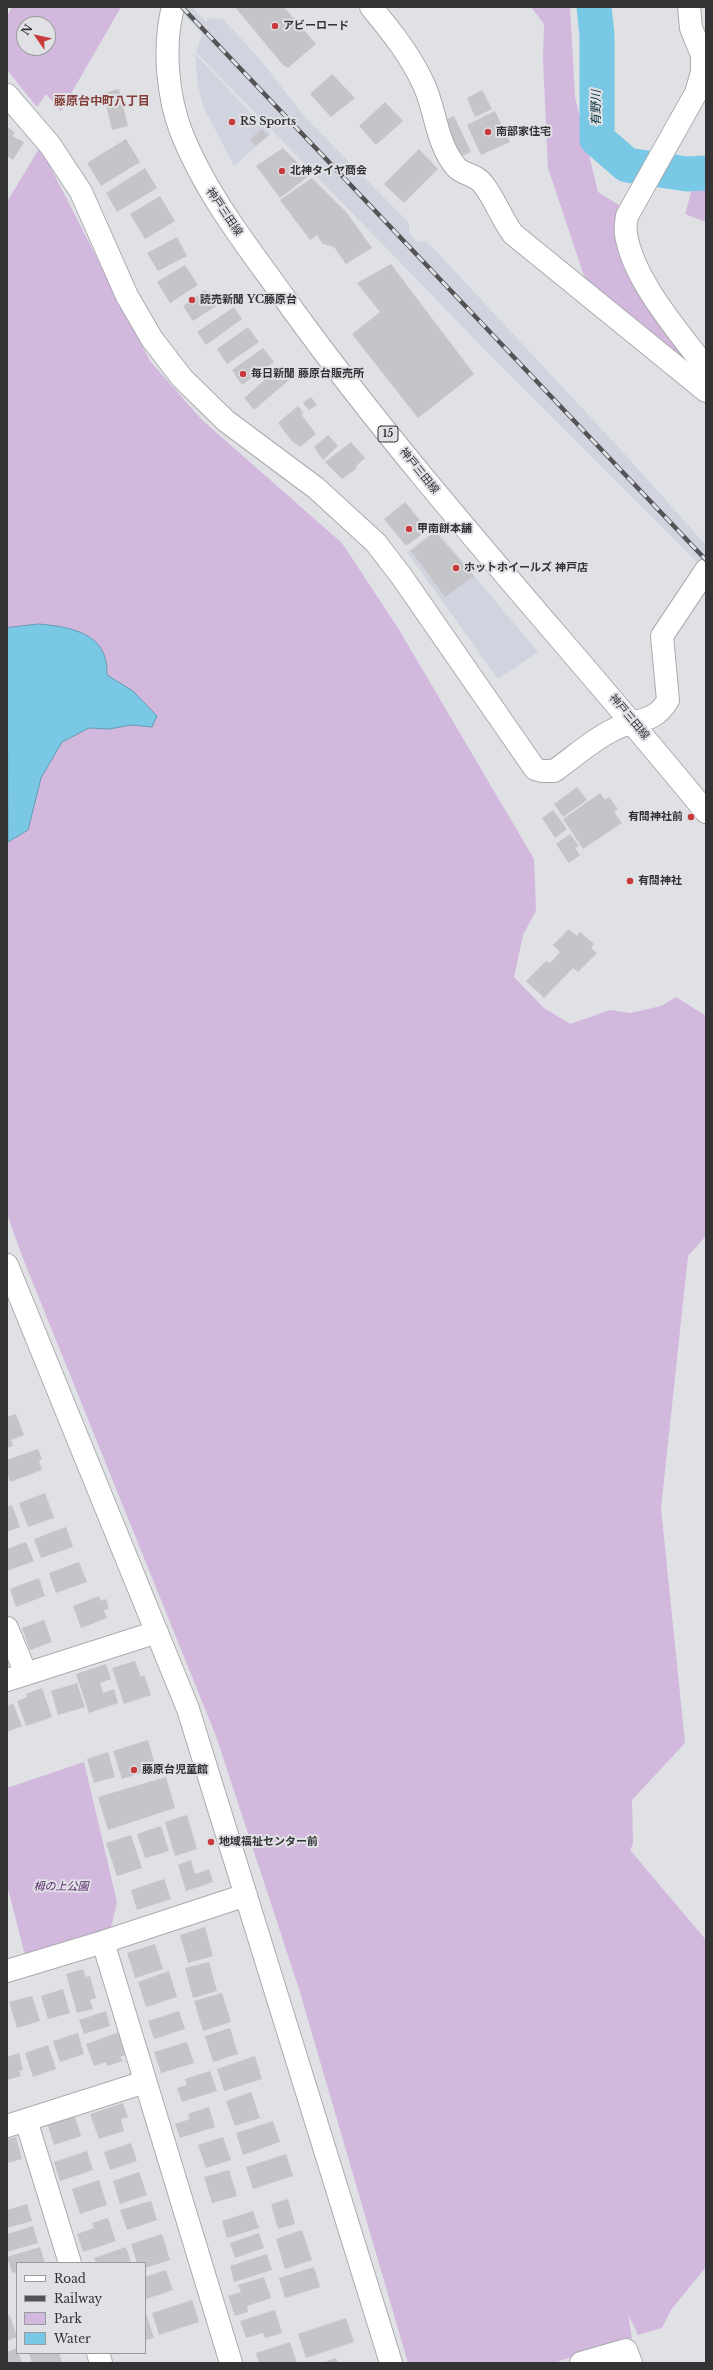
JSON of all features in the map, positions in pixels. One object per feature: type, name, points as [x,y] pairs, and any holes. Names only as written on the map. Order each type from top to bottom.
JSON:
[{"type":"street","name":"神戸三田線","points":[[173,7],[168,44],[172,101],[181,132],[195,165],[215,201],[342,378],[450,509],[635,724],[706,812]]},
{"type":"street","points":[[371,7],[406,52],[424,86],[441,140],[456,168],[471,174],[483,183],[501,218],[513,234],[706,391]]},
{"type":"street","points":[[689,7],[691,28],[702,55],[702,72],[696,93],[627,216],[625,234],[634,259],[656,302],[706,368]]},
{"type":"street","points":[[7,95],[50,145],[80,192],[127,296],[152,338],[182,378],[226,421],[316,488],[344,511],[376,543],[402,577],[535,769],[542,771],[554,771],[613,729],[635,724],[656,716],[668,700],[662,636],[706,570]]},
{"type":"street","points":[[7,1265],[188,1709],[390,2363]]},
{"type":"street","points":[[7,1628],[16,1677],[157,1632]]},
{"type":"street","points":[[7,1971],[103,1942],[246,1895]]},
{"type":"street","points":[[103,1942],[231,2363]]},
{"type":"street","points":[[70,2262],[17,2123],[146,2082]]},
{"type":"street","points":[[580,2363],[626,2350],[631,2363]]},
{"type":"shaded area","points":[[177,7],[192,7],[206,22],[208,18],[223,19],[259,58],[304,116],[409,223],[409,233],[416,242],[426,241],[436,251],[621,450],[706,545],[706,560],[702,567],[487,352],[196,52],[202,34]]},
{"type":"shaded area","points":[[195,54],[271,134],[234,166],[204,108],[198,86]]},
{"type":"shaded area","points":[[436,530],[538,652],[498,679],[407,552]]},
{"type":"green space","points":[[12,7],[121,7],[61,111],[46,94],[37,107],[7,70],[7,16]]},
{"type":"green space","points":[[531,7],[570,7],[575,97],[598,192],[619,205],[619,243],[645,306],[704,381],[585,279],[548,168],[543,61],[544,24]]},
{"type":"green space","points":[[40,147],[150,361],[202,420],[342,543],[398,628],[534,859],[536,911],[523,935],[514,977],[544,1008],[570,1024],[610,1010],[630,1013],[661,1006],[676,997],[706,1016],[706,1236],[688,1256],[661,1508],[685,1743],[632,1800],[633,1844],[630,1850],[706,1940],[706,2267],[671,2310],[662,2328],[638,2335],[628,2314],[632,2338],[553,2363],[408,2363],[299,1989],[216,1736],[22,1256],[7,1214],[7,202]]},
{"type":"green space","points":[[706,184],[706,222],[685,214],[692,189]]},
{"type":"green space","name":"栂の上公園","points":[[84,1762],[117,1902],[111,1928],[26,1959],[7,1885],[7,1788]]},
{"type":"water","points":[[39,624],[75,630],[95,641],[102,650],[106,661],[107,675],[133,691],[157,716],[152,727],[131,725],[109,729],[89,728],[62,742],[41,778],[28,830],[8,842],[7,628]]},
{"type":"building","name":"アビーロード","points":[[235,7],[284,7],[316,44],[288,68],[283,65]]},
{"type":"building","points":[[332,74],[355,98],[331,117],[310,94]]},
{"type":"building","points":[[119,89],[128,126],[112,130],[103,93]]},
{"type":"building","points":[[482,90],[492,109],[475,117],[467,98]]},
{"type":"building","points":[[385,102],[403,121],[376,145],[359,126]]},
{"type":"building","points":[[495,111],[510,142],[481,155],[467,125]]},
{"type":"building","points":[[454,116],[471,152],[457,158],[441,122]]},
{"type":"building","points":[[7,127],[15,132],[12,136],[24,142],[13,160],[7,156]]},
{"type":"building","points":[[262,129],[268,136],[255,146],[250,139]]},
{"type":"building","points":[[126,139],[140,162],[101,186],[87,163]]},
{"type":"building","name":"北神タイヤ商会","points":[[283,148],[310,175],[280,198],[256,166]]},
{"type":"building","points":[[419,149],[438,169],[404,203],[384,184]]},
{"type":"building","points":[[145,168],[157,188],[117,212],[106,193]]},
{"type":"building","points":[[312,178],[347,213],[372,248],[346,264],[334,247],[323,244],[317,235],[310,240],[280,200]]},
{"type":"building","points":[[160,196],[175,221],[145,239],[130,214]]},
{"type":"building","points":[[177,237],[187,256],[158,271],[147,253]]},
{"type":"building","points":[[391,264],[474,374],[418,418],[352,334],[380,312],[357,283]]},
{"type":"building","points":[[185,265],[198,285],[170,303],[157,282]]},
{"type":"building","points":[[205,290],[216,306],[193,321],[183,306]]},
{"type":"building","points":[[234,307],[242,319],[206,345],[197,332]]},
{"type":"building","points":[[248,327],[259,342],[227,364],[217,349]]},
{"type":"building","points":[[263,348],[274,362],[242,385],[232,370]]},
{"type":"building","points":[[278,368],[289,380],[254,410],[244,398]]},
{"type":"building","points":[[311,397],[317,405],[309,410],[303,403]]},
{"type":"building","points":[[298,406],[304,413],[301,414],[316,434],[300,447],[292,441],[278,423]]},
{"type":"building","points":[[328,435],[338,446],[323,460],[314,447]]},
{"type":"building","points":[[351,442],[365,458],[356,466],[357,468],[342,479],[325,462]]},
{"type":"building","points":[[405,502],[428,530],[406,546],[384,519]]},
{"type":"building","points":[[435,532],[474,576],[445,597],[411,551]]},
{"type":"building","points":[[577,787],[587,800],[563,817],[554,804]]},
{"type":"building","points":[[600,793],[605,800],[609,797],[618,809],[614,812],[622,823],[583,849],[563,819]]},
{"type":"building","points":[[553,810],[567,829],[555,838],[542,818]]},
{"type":"building","points":[[570,834],[579,846],[575,848],[580,855],[569,863],[556,844]]},
{"type":"building","points":[[569,929],[577,936],[580,932],[594,944],[591,948],[597,953],[578,972],[573,968],[544,998],[526,981],[546,961],[550,963],[560,952],[553,945]]},
{"type":"building","points":[[16,1414],[24,1435],[11,1440],[13,1446],[7,1448],[7,1417]]},
{"type":"building","points":[[38,1449],[42,1459],[39,1461],[42,1470],[10,1482],[7,1473],[7,1460]]},
{"type":"building","points":[[45,1493],[54,1518],[28,1527],[19,1503]]},
{"type":"building","points":[[12,1505],[20,1527],[7,1532],[7,1507]]},
{"type":"building","points":[[66,1527],[73,1547],[41,1558],[34,1539]]},
{"type":"building","points":[[26,1542],[34,1561],[7,1571],[7,1549]]},
{"type":"building","points":[[79,1562],[87,1582],[56,1593],[49,1573]]},
{"type":"building","points":[[39,1578],[45,1596],[16,1607],[10,1589]]},
{"type":"building","points":[[99,1596],[101,1601],[106,1599],[109,1609],[104,1610],[107,1618],[81,1628],[73,1606]]},
{"type":"building","points":[[44,1620],[52,1642],[30,1650],[22,1628]]},
{"type":"building","points":[[135,1661],[141,1677],[144,1675],[151,1695],[124,1704],[112,1668]]},
{"type":"building","points":[[106,1664],[111,1679],[100,1683],[103,1693],[114,1689],[118,1703],[89,1713],[76,1674]]},
{"type":"building","points":[[77,1683],[85,1707],[58,1715],[51,1691]]},
{"type":"building","points":[[42,1688],[52,1717],[26,1726],[17,1701],[27,1697],[26,1694]]},
{"type":"building","points":[[13,1703],[22,1726],[7,1732],[7,1706]]},
{"type":"building","points":[[148,1740],[156,1768],[122,1779],[113,1751]]},
{"type":"building","points":[[108,1752],[115,1777],[94,1783],[87,1759]]},
{"type":"building","points":[[166,1777],[175,1808],[108,1830],[98,1797]]},
{"type":"building","points":[[187,1815],[197,1849],[175,1856],[165,1822]]},
{"type":"building","points":[[161,1826],[169,1851],[145,1858],[137,1834]]},
{"type":"building","points":[[131,1835],[142,1868],[117,1876],[106,1843]]},
{"type":"building","points":[[191,1860],[195,1874],[209,1869],[213,1882],[186,1891],[178,1865]]},
{"type":"building","points":[[164,1879],[171,1899],[137,1910],[131,1890]]},
{"type":"building","points":[[205,1927],[213,1956],[188,1963],[180,1935]]},
{"type":"building","points":[[155,1944],[163,1969],[135,1978],[127,1953]]},
{"type":"building","points":[[209,1962],[217,1991],[193,1998],[185,1968]]},
{"type":"building","points":[[83,1969],[86,1977],[90,1976],[96,1998],[90,2000],[93,2009],[77,2013],[66,1974]]},
{"type":"building","points":[[169,1971],[177,1997],[146,2007],[138,1982]]},
{"type":"building","points":[[63,1989],[70,2013],[48,2019],[41,1996]]},
{"type":"building","points":[[222,1993],[231,2022],[203,2031],[194,2001]]},
{"type":"building","points":[[32,1996],[40,2021],[17,2028],[9,2002]]},
{"type":"building","points":[[106,2011],[110,2026],[84,2034],[79,2020]]},
{"type":"building","points":[[179,2011],[185,2029],[154,2039],[148,2021]]},
{"type":"building","points":[[230,2028],[238,2054],[213,2062],[205,2036]]},
{"type":"building","points":[[120,2032],[127,2054],[120,2057],[123,2061],[107,2066],[106,2062],[94,2066],[86,2044]]},
{"type":"building","points":[[78,2033],[84,2054],[60,2062],[53,2041]]},
{"type":"building","points":[[187,2042],[194,2063],[161,2073],[154,2052]]},
{"type":"building","points":[[48,2045],[56,2069],[33,2077],[25,2053]]},
{"type":"building","points":[[19,2053],[23,2070],[19,2071],[21,2076],[7,2080],[7,2057]]},
{"type":"building","points":[[255,2056],[262,2079],[224,2091],[217,2069]]},
{"type":"building","points":[[210,2071],[217,2091],[182,2102],[177,2088],[187,2085],[185,2079]]},
{"type":"building","points":[[251,2092],[260,2118],[235,2126],[226,2101]]},
{"type":"building","points":[[123,2103],[128,2117],[121,2119],[124,2131],[99,2139],[90,2114]]},
{"type":"building","points":[[209,2107],[215,2127],[180,2138],[175,2124],[190,2119],[188,2114]]},
{"type":"building","points":[[74,2114],[81,2136],[54,2145],[47,2123]]},
{"type":"building","points":[[273,2121],[280,2142],[243,2155],[236,2133]]},
{"type":"building","points":[[16,2137],[22,2159],[7,2163],[7,2139]]},
{"type":"building","points":[[223,2137],[231,2160],[206,2168],[198,2145]]},
{"type":"building","points":[[131,2143],[137,2161],[110,2170],[104,2152]]},
{"type":"building","points":[[87,2151],[93,2170],[60,2181],[54,2162]]},
{"type":"building","points":[[286,2154],[293,2176],[253,2189],[246,2167]]},
{"type":"building","points":[[229,2170],[237,2196],[212,2203],[204,2177]]},
{"type":"building","points":[[139,2172],[147,2195],[120,2204],[113,2181]]},
{"type":"building","points":[[99,2180],[107,2205],[80,2214],[72,2189]]},
{"type":"building","points":[[288,2199],[295,2224],[278,2229],[271,2204]]},
{"type":"building","points":[[151,2201],[157,2220],[127,2230],[120,2210]]},
{"type":"building","points":[[27,2204],[32,2221],[7,2228],[7,2210]]},
{"type":"building","points":[[253,2211],[259,2228],[227,2238],[222,2221]]},
{"type":"building","points":[[108,2218],[116,2241],[83,2252],[77,2234],[94,2228],[92,2223]]},
{"type":"building","points":[[33,2226],[38,2243],[7,2252],[7,2234]]},
{"type":"building","points":[[302,2230],[312,2260],[285,2269],[276,2239]]},
{"type":"building","points":[[259,2233],[264,2248],[235,2258],[230,2243]]},
{"type":"building","points":[[162,2234],[170,2260],[146,2268],[146,2262],[137,2262],[131,2244]]},
{"type":"building","points":[[40,2247],[45,2262],[16,2262],[16,2272],[12,2273],[7,2257]]},
{"type":"building","points":[[126,2247],[131,2262],[96,2262],[94,2258]]},
{"type":"building","points":[[267,2254],[272,2270],[234,2282],[230,2266]]},
{"type":"building","points":[[314,2267],[320,2287],[285,2298],[279,2278]]},
{"type":"building","points":[[166,2270],[173,2290],[146,2299],[146,2277]]},
{"type":"building","points":[[264,2277],[271,2298],[247,2306],[248,2312],[235,2316],[228,2296],[241,2292],[238,2285]]},
{"type":"building","points":[[192,2300],[199,2322],[159,2335],[152,2313]]},
{"type":"building","points":[[275,2310],[282,2333],[265,2338],[263,2333],[246,2338],[240,2321]]},
{"type":"building","points":[[146,2313],[154,2338],[146,2340]]},
{"type":"building","points":[[10,2315],[16,2337],[7,2341],[7,2316]]},
{"type":"building","points":[[346,2318],[354,2342],[306,2358],[298,2334]]},
{"type":"building","points":[[290,2342],[297,2363],[259,2363],[256,2353]]},
{"type":"building","points":[[16,2348],[16,2354],[19,2354],[22,2363],[7,2363],[7,2352]]},
{"type":"building","points":[[29,2354],[59,2354],[62,2363],[32,2363]]},
{"type":"building","points":[[336,2358],[338,2363],[321,2363]]},
{"type":"waterway","name":"有野川","points":[[594,7],[597,35],[597,139],[627,165],[687,174],[706,173]]},
{"type":"railway","points":[[182,7],[706,560]]},
{"type":"place","name":"アビーロード","points":[[275,26]]},
{"type":"place","name":"RS Sports","points":[[232,122]]},
{"type":"place","name":"南部家住宅","points":[[488,132]]},
{"type":"place","name":"北神タイヤ商会","points":[[282,171]]},
{"type":"place","name":"読売新聞 YC藤原台","points":[[192,300]]},
{"type":"place","name":"毎日新聞 藤原台販売所","points":[[243,374]]},
{"type":"place","name":"甲南餅本舗","points":[[409,529]]},
{"type":"place","name":"ホットホイールズ 神戸店","points":[[456,568]]},
{"type":"place","name":"有間神社前","points":[[691,817]]},
{"type":"place","name":"有間神社","points":[[630,881]]},
{"type":"place","name":"藤原台児童館","points":[[134,1770]]},
{"type":"place","name":"地域福祉センター前","points":[[211,1842]]},
{"type":"district","name":"藤原台中町八丁目","points":[[102,102]]}]
